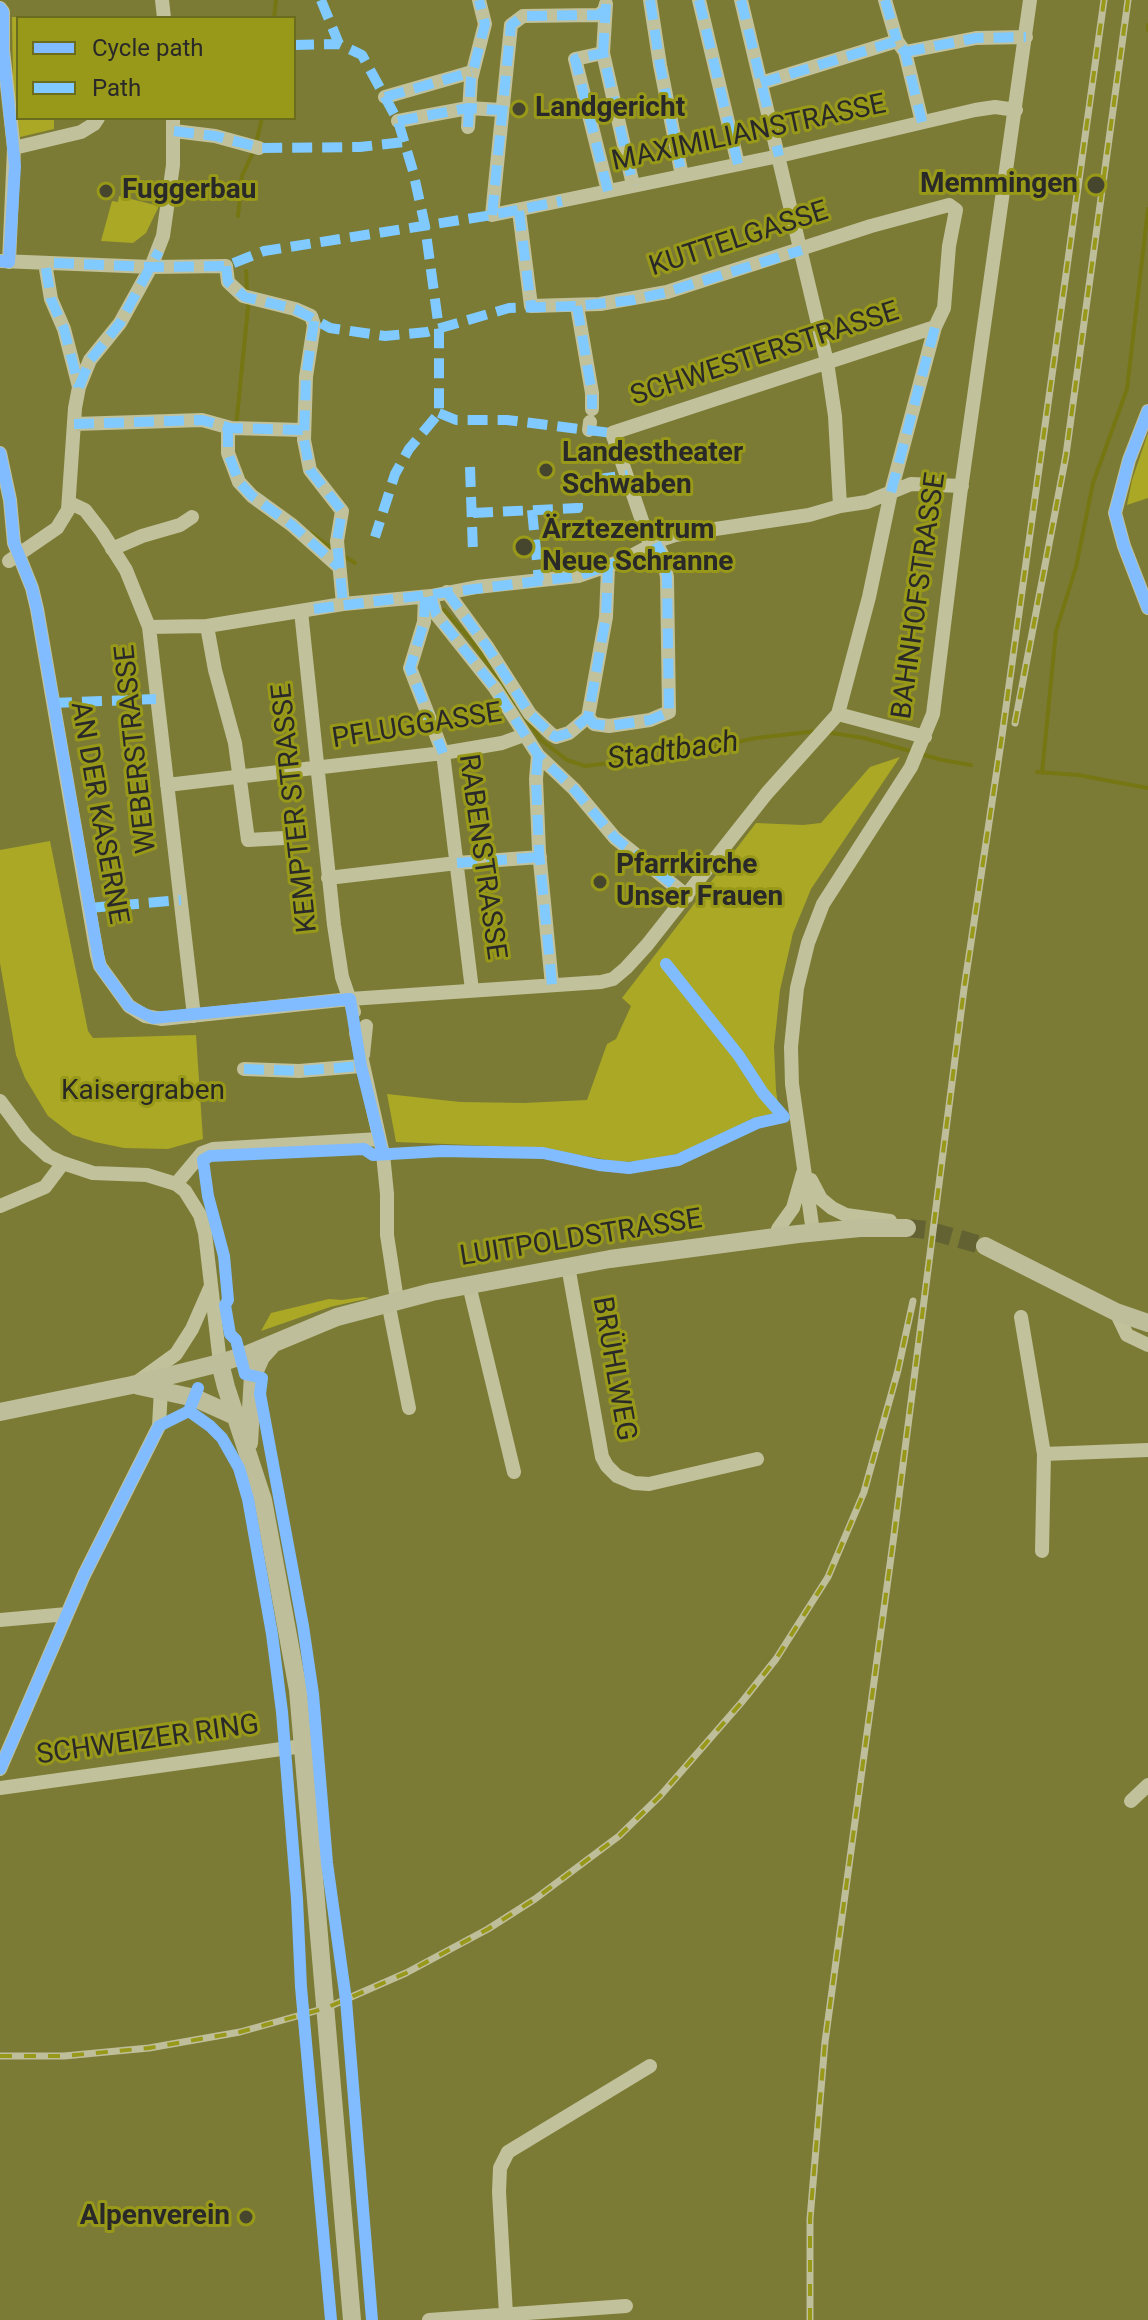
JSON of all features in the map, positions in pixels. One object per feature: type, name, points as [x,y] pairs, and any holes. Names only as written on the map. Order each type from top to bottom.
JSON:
[{"type":"main road","name":"LUITPOLDSTRASSE","points":[[0,1412],[220,1363],[323,1322],[393,1301],[469,1285],[568,1266],[813,1232],[907,1228]]},
{"type":"main road","points":[[758,1240],[778,1229]]},
{"type":"main road","points":[[985,1246],[1116,1312],[1148,1323]]},
{"type":"main road","points":[[248,1450],[253,1375],[261,1357],[273,1344]]},
{"type":"main road","points":[[220,1363],[263,1500],[298,1690],[352,2320]]},
{"type":"main road","points":[[132,1385],[195,1398],[235,1416]]},
{"type":"street","points":[[468,127],[472,72],[485,24],[479,0]]},
{"type":"street","points":[[650,0],[682,176]]},
{"type":"street","points":[[699,0],[738,164]]},
{"type":"street","points":[[741,0],[761,83],[764,117],[779,156],[827,362],[835,416],[840,506]]},
{"type":"street","points":[[885,0],[922,122]]},
{"type":"street","name":"BAHNHOFSTRASSE","points":[[813,1232],[792,1084],[791,1047],[797,988],[815,920],[831,887],[914,761],[937,695],[962,486],[1030,0]]},
{"type":"street","points":[[606,2],[603,53],[633,185]]},
{"type":"street","points":[[398,121],[468,108],[501,110],[514,21],[523,16],[598,15],[604,11],[606,2]]},
{"type":"street","points":[[0,8],[3,12],[3,50],[14,148],[5,261],[151,267],[226,266],[228,282],[248,298],[295,309],[314,321],[303,430],[310,470],[342,511],[339,558],[343,604]]},
{"type":"street","points":[[761,83],[901,46],[976,38],[1026,37]]},
{"type":"street","points":[[603,53],[575,59],[608,191]]},
{"type":"street","points":[[385,97],[472,72]]},
{"type":"street","name":"MAXIMILIANSTRASSE","points":[[501,110],[492,215],[779,156],[975,110],[995,107],[1016,110]]},
{"type":"street","points":[[14,148],[81,132],[96,120]]},
{"type":"street","points":[[14,558],[57,528],[70,503],[79,387],[90,360],[120,323],[159,251],[166,222],[174,124],[255,147]]},
{"type":"street","name":"KUTTELGASSE","points":[[519,211],[531,306],[577,306],[667,292],[840,235],[952,205],[956,210],[949,246],[944,308],[935,327]]},
{"type":"street","points":[[45,263],[51,299],[64,329],[79,387]]},
{"type":"street","points":[[577,306],[592,393],[590,420]]},
{"type":"street","points":[[923,742],[833,719],[869,597],[891,492],[935,327]]},
{"type":"street","name":"SCHWESTERSTRASSE","points":[[653,545],[612,433],[935,327]]},
{"type":"street","points":[[1148,411],[1129,460],[1115,513],[1148,608]]},
{"type":"street","points":[[74,424],[202,420],[233,428],[303,430]]},
{"type":"street","points":[[233,428],[229,458],[239,482],[252,496],[339,558]]},
{"type":"street","name":"AN DER KASERNE","points":[[0,453],[10,500],[14,558],[28,576],[37,609],[100,966],[120,996],[135,1011],[153,1018],[358,1018],[472,990],[613,979],[687,896],[767,793],[833,719]]},
{"type":"street","points":[[149,627],[207,626],[343,604],[578,576],[608,567],[675,535],[781,521],[867,502],[911,484],[924,482],[962,486]]},
{"type":"street","name":"WEBERSTRASSE","points":[[70,503],[85,510],[126,570],[149,627],[194,1016]]},
{"type":"street","points":[[112,549],[180,525],[192,517]]},
{"type":"street","points":[[608,567],[606,617],[588,717],[594,724],[609,726],[650,720],[669,712],[667,577],[663,556],[653,545]]},
{"type":"street","points":[[447,592],[530,714],[538,742],[536,779],[540,857],[552,985]]},
{"type":"street","points":[[428,596],[436,614],[615,838],[687,896]]},
{"type":"street","name":"RABENSTRASSE","points":[[428,596],[424,622],[410,668],[443,753],[472,990]]},
{"type":"street","name":"KEMPTER STRASSE","points":[[308,610],[317,769],[328,878],[342,977],[358,1018],[361,1064],[379,1139],[387,1194],[393,1301],[409,1408]]},
{"type":"street","points":[[207,626],[215,670],[235,743],[248,840],[284,838]]},
{"type":"street","name":"PFLUGGASSE","points":[[167,785],[317,769],[502,743],[538,742],[569,733],[588,717]]},
{"type":"street","points":[[328,878],[540,857]]},
{"type":"street","points":[[244,1069],[299,1071],[361,1064]]},
{"type":"street","points":[[0,1101],[26,1136],[48,1156],[93,1173],[147,1175],[176,1184],[192,1199],[200,1215],[220,1363]]},
{"type":"street","points":[[176,1184],[202,1153],[213,1149],[379,1139]]},
{"type":"street","points":[[0,1206],[45,1187],[63,1163]]},
{"type":"street","points":[[805,1169],[821,1199],[832,1208],[846,1215],[894,1222],[907,1228]]},
{"type":"street","name":"BAHNHOFSTRASSE","points":[[778,1229],[793,1208],[799,1180],[805,1169]]},
{"type":"street","name":"BRÜHLWEG","points":[[568,1266],[602,1457],[607,1466],[617,1476],[634,1483],[649,1484],[757,1459]]},
{"type":"street","points":[[469,1285],[514,1472]]},
{"type":"street","points":[[132,1385],[176,1354],[192,1329],[210,1288]]},
{"type":"street","points":[[1116,1312],[1127,1335],[1148,1345]]},
{"type":"street","points":[[1021,1317],[1044,1454],[1042,1551]]},
{"type":"street","points":[[0,1769],[67,1614],[159,1426],[161,1389]]},
{"type":"street","points":[[1044,1454],[1148,1450]]},
{"type":"street","points":[[0,1620],[67,1614]]},
{"type":"street","name":"SCHWEIZER RING","points":[[0,1788],[303,1746]]},
{"type":"street","points":[[1131,1801],[1148,1785]]},
{"type":"street","points":[[506,2314],[499,2192],[500,2168],[508,2152],[650,2066]]},
{"type":"street","points":[[429,2320],[626,2306]]},
{"type":"green space","points":[[12,17],[16,17],[16,105]]},
{"type":"green space","points":[[18,120],[54,120],[54,129],[20,137]]},
{"type":"green space","points":[[119,196],[159,206],[146,233],[133,243],[101,241],[112,201],[118,202]]},
{"type":"green space","points":[[1148,433],[1148,498],[1127,505],[1132,480]]},
{"type":"green space","points":[[900,757],[811,889],[793,933],[780,990],[774,1047],[779,1112],[751,1119],[702,1145],[644,1161],[619,1162],[541,1148],[396,1142],[387,1094],[460,1102],[587,1100],[607,1044],[616,1039],[631,1006],[622,998],[756,823],[821,823],[870,767]]},
{"type":"green space","name":"Kaisergraben","points":[[50,841],[88,1031],[93,1038],[196,1035],[203,1139],[168,1149],[124,1148],[73,1135],[48,1116],[25,1078],[16,1055],[0,963],[0,850]]},
{"type":"green space","points":[[370,1298],[330,1307],[261,1331],[271,1313],[329,1299]]},
{"type":"waterway","name":"Stadtbach","points":[[274,16],[276,0]]},
{"type":"waterway","points":[[1148,25],[1148,30]]},
{"type":"waterway","name":"Stadtbach","points":[[238,216],[242,176],[255,148],[262,120]]},
{"type":"waterway","points":[[1042,773],[1056,631],[1076,567],[1093,483],[1127,389],[1148,209]]},
{"type":"waterway","name":"Stadtbach","points":[[236,427],[248,307],[246,271]]},
{"type":"waterway","name":"Stadtbach","points":[[311,533],[333,549]]},
{"type":"waterway","name":"Stadtbach","points":[[344,556],[355,563]]},
{"type":"waterway","name":"Stadtbach","points":[[444,610],[471,640],[515,703]]},
{"type":"waterway","name":"Stadtbach","points":[[525,717],[541,740],[567,760],[585,766],[817,731]]},
{"type":"waterway","name":"Stadtbach","points":[[825,732],[864,738],[971,765]]},
{"type":"waterway","name":"Stadtbach","points":[[1037,772],[1078,775],[1148,788]]},
{"type":"tunnel","points":[[907,1228],[927,1230],[985,1246]]},
{"type":"railway","points":[[810,2320],[810,2219],[825,2042],[964,989],[1104,0]]},
{"type":"railway","points":[[1015,723],[1066,455],[1128,0]]},
{"type":"railway","points":[[0,2056],[64,2056],[149,2048],[240,2032],[326,2008],[406,1973],[488,1929],[535,1899],[619,1836],[660,1796],[741,1703],[776,1659],[828,1577],[864,1492],[898,1370],[913,1301]]},
{"type":"marked path","points":[[321,0],[339,44],[362,55],[398,121],[425,226],[439,329],[439,413],[409,449],[395,474],[375,537]]},
{"type":"marked path","points":[[468,127],[471,79],[485,24],[479,0]]},
{"type":"marked path","points":[[650,0],[682,176]]},
{"type":"marked path","points":[[699,0],[738,164]]},
{"type":"marked path","points":[[741,0],[779,156]]},
{"type":"marked path","points":[[885,0],[897,41]]},
{"type":"marked path","points":[[603,53],[606,4]]},
{"type":"marked path","points":[[492,215],[511,25],[523,16],[598,15],[604,11],[606,4]]},
{"type":"marked path","points":[[905,52],[976,38],[1026,37]]},
{"type":"marked path","points":[[761,83],[897,41],[905,52],[922,122]]},
{"type":"marked path","points":[[296,45],[339,44]]},
{"type":"marked path","points":[[608,191],[575,59],[603,53],[633,185]]},
{"type":"marked path","points":[[385,97],[472,72]]},
{"type":"marked path","points":[[398,121],[468,108],[501,110]]},
{"type":"marked path","points":[[174,131],[215,136],[262,148],[360,147],[404,142]]},
{"type":"marked path","points":[[54,263],[226,266],[264,251],[562,201]]},
{"type":"marked path","points":[[519,211],[531,306]]},
{"type":"marked path","points":[[226,266],[228,282],[245,297],[295,309],[330,328],[385,336],[427,332],[509,308],[633,300],[802,250]]},
{"type":"marked path","points":[[79,387],[90,360],[120,323],[159,251]]},
{"type":"marked path","points":[[46,268],[51,299],[64,329],[79,387]]},
{"type":"marked path","points":[[577,306],[592,409]]},
{"type":"marked path","points":[[314,321],[306,377],[304,440],[310,470],[342,511],[337,541],[343,604]]},
{"type":"marked path","points":[[891,492],[935,327]]},
{"type":"marked path","points":[[439,413],[456,420],[507,420],[612,433]]},
{"type":"marked path","points":[[74,424],[202,420],[231,428],[303,430]]},
{"type":"marked path","points":[[228,427],[228,453],[239,482],[339,567]]},
{"type":"marked path","points":[[470,467],[473,552]]},
{"type":"marked path","points":[[473,513],[578,508],[577,482],[628,475]]},
{"type":"marked path","points":[[532,510],[539,581]]},
{"type":"marked path","points":[[588,717],[594,724],[609,726],[650,720],[669,712],[667,577],[663,556],[656,543]]},
{"type":"marked path","points":[[314,609],[578,576],[637,555]]},
{"type":"marked path","points":[[551,734],[556,737],[569,733],[588,717],[606,617],[608,567]]},
{"type":"marked path","points":[[447,592],[530,714],[551,734]]},
{"type":"marked path","points":[[431,596],[436,614],[495,688],[538,755],[574,789],[615,838],[687,896]]},
{"type":"marked path","points":[[425,597],[424,622],[410,668],[443,753]]},
{"type":"marked path","points":[[52,703],[156,699]]},
{"type":"marked path","points":[[538,755],[539,851],[552,985]]},
{"type":"marked path","points":[[457,863],[540,857]]},
{"type":"marked path","points":[[89,908],[181,900]]},
{"type":"marked path","points":[[244,1069],[299,1071],[361,1066]]},
{"type":"cycle path","points":[[0,8],[3,12],[3,50],[15,166],[9,262],[0,261]]},
{"type":"cycle path","points":[[1148,411],[1129,460],[1115,513],[1148,608]]},
{"type":"cycle path","points":[[0,453],[10,500],[14,543],[37,609],[100,966],[129,1006],[153,1018],[350,999],[361,1066],[383,1154]]},
{"type":"cycle path","points":[[666,964],[784,1117]]},
{"type":"cycle path","points":[[372,2320],[346,2000],[327,1863],[313,1694],[260,1394],[262,1378],[245,1374],[236,1340],[230,1334],[225,1305],[228,1300],[224,1256],[208,1196],[203,1160],[210,1156],[364,1149],[373,1155],[442,1151],[543,1153],[629,1168],[678,1160],[757,1123],[784,1117]]},
{"type":"cycle path","points":[[0,1769],[84,1575],[159,1426],[189,1411],[198,1388]]},
{"type":"cycle path","points":[[189,1411],[222,1438],[239,1468],[248,1499],[272,1634],[282,1712],[301,1987],[331,2320]]},
{"type":"place","name":"Landgericht","points":[[519,109]]},
{"type":"place","name":"Memmingen","points":[[1096,185]]},
{"type":"place","name":"Fuggerbau","points":[[106,191]]},
{"type":"place","name":"Landestheater Schwaben","points":[[546,470]]},
{"type":"place","name":"Ärztezentrum Neue Schranne","points":[[524,547]]},
{"type":"place","name":"Pfarrkirche Unser Frauen","points":[[600,882]]},
{"type":"place","name":"Alpenverein","points":[[246,2217]]}]
